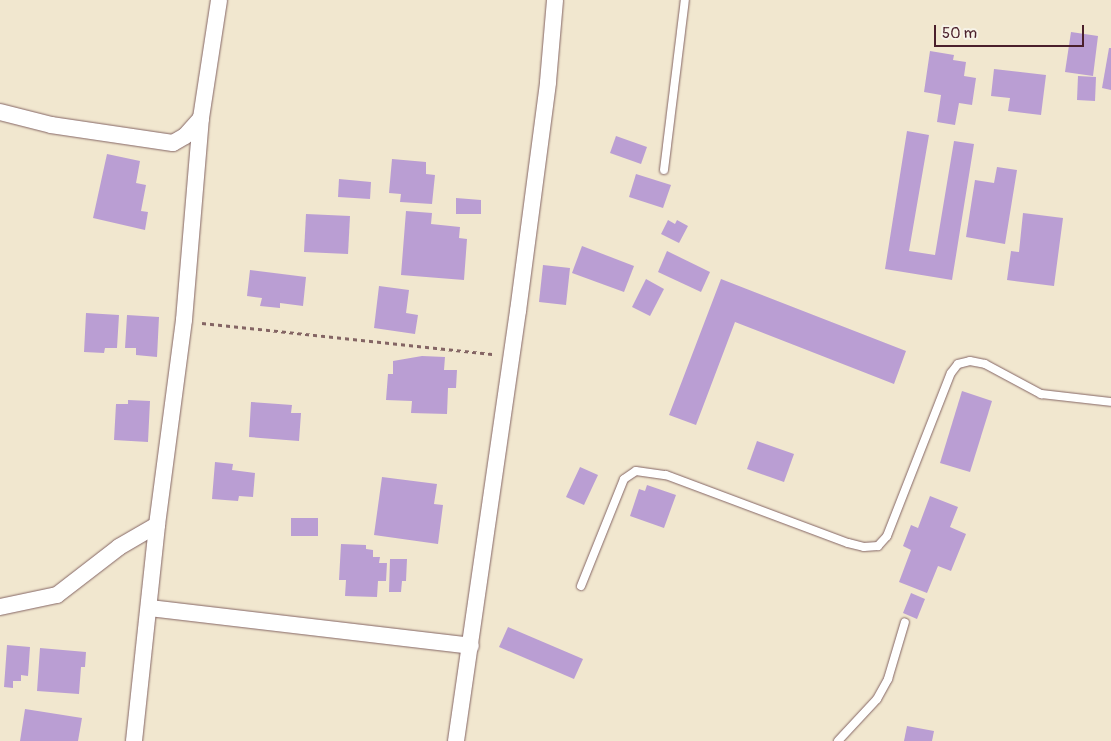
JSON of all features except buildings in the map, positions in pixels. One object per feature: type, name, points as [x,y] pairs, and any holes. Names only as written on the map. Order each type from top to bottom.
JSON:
[{"type":"street","points":[[134,741],[157,525],[184,320],[201,118],[219,0]]},
{"type":"street","points":[[456,741],[512,356],[548,82],[555,0]]},
{"type":"street","points":[[0,112],[51,124],[173,143],[185,136],[201,118]]},
{"type":"street","points":[[0,607],[57,595],[118,547],[157,525]]},
{"type":"street","points":[[149,608],[471,646]]},
{"type":"lane","points":[[664,170],[685,0]]},
{"type":"lane","points":[[581,586],[624,479],[636,471],[666,475],[864,548],[878,546],[887,536],[951,373],[958,364],[970,360],[985,364],[1041,394],[1111,402]]},
{"type":"lane","points":[[838,741],[877,699],[888,679],[905,622]]},
{"type":"path","points":[[184,320],[512,356]]}]
